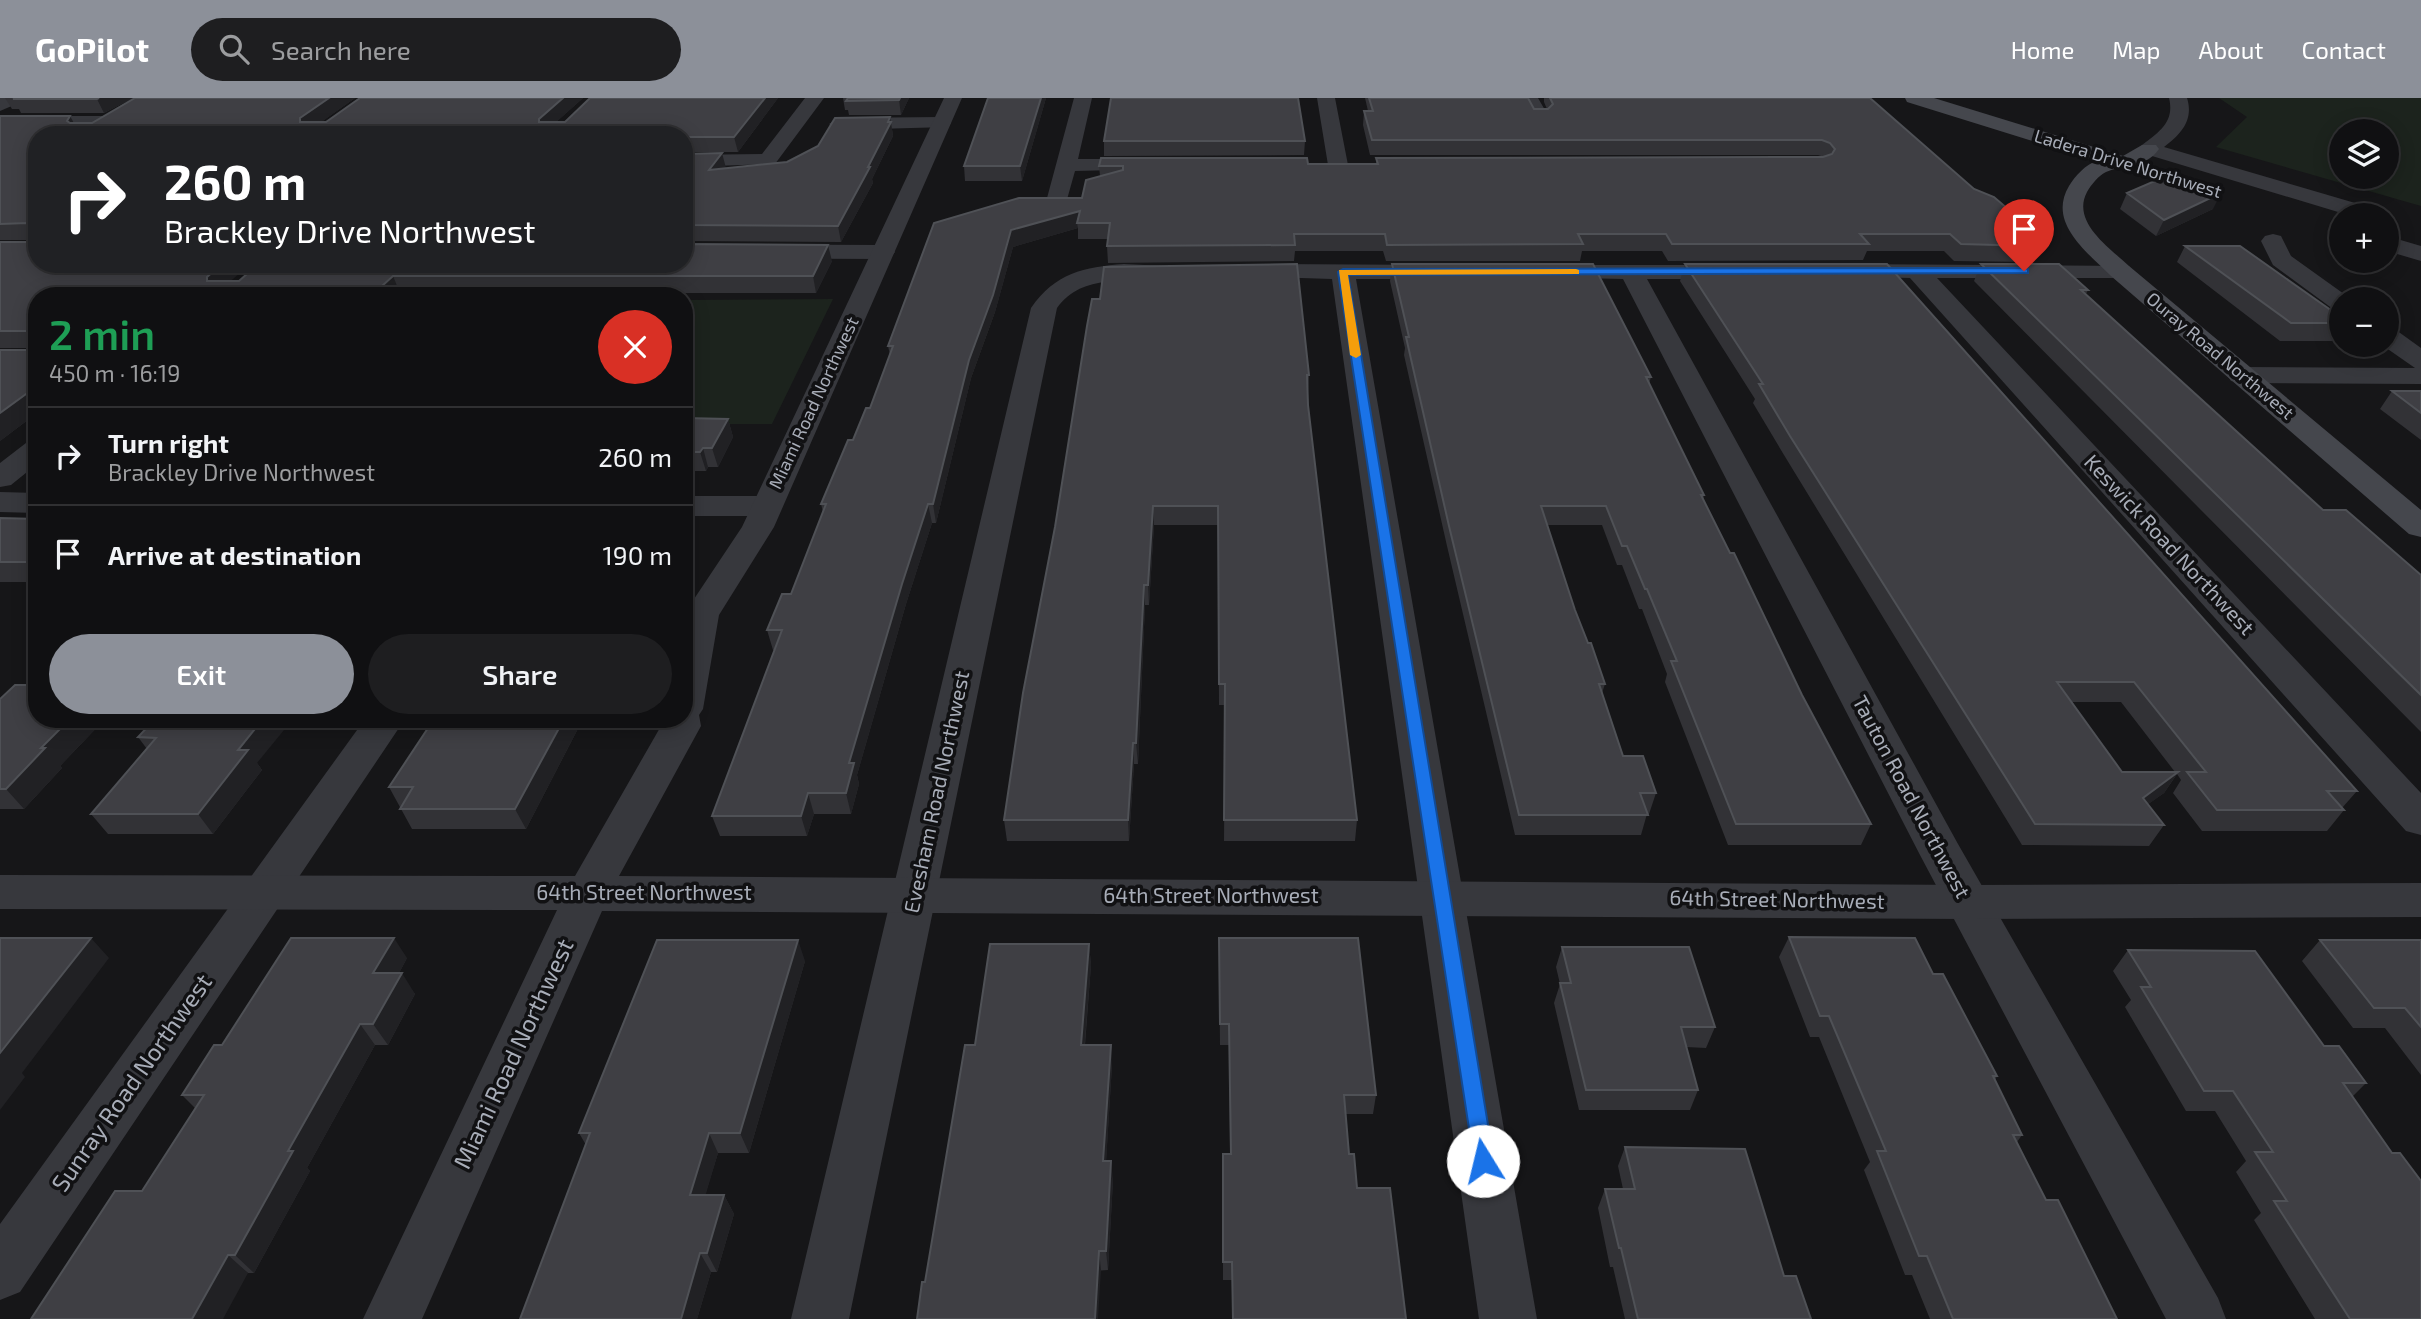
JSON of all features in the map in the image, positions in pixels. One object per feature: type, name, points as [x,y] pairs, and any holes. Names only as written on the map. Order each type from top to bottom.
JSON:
[{"type":"main road","name":"Ladera Drive Northwest","points":[[1914,98],[2113,157]]},
{"type":"main road","name":"Ladera Drive Northwest","points":[[1977,98],[2076,128]]},
{"type":"main road","name":"Ouray Road Northwest","points":[[2149,149],[2113,157],[2082,182],[2074,196],[2073,215],[2082,234],[2120,271],[2421,527]]},
{"type":"street","points":[[0,105],[14,98]]},
{"type":"street","points":[[693,161],[768,160],[816,98]]},
{"type":"street","points":[[1058,198],[1083,98]]},
{"type":"street","points":[[1326,98],[1331,165],[1365,165]]},
{"type":"street","points":[[1529,98],[1539,117]]},
{"type":"street","points":[[2149,149],[2177,126],[2182,108],[2178,98]]},
{"type":"street","points":[[102,126],[131,110]]},
{"type":"street","points":[[797,124],[947,111]]},
{"type":"street","name":"Miami Road Northwest","points":[[693,659],[701,615],[758,527],[947,111]]},
{"type":"street","points":[[2113,157],[2151,127],[2159,116]]},
{"type":"street","points":[[0,122],[109,122]]},
{"type":"street","name":"Ladera Drive Northwest","points":[[2149,149],[2331,203]]},
{"type":"street","name":"Ladera Drive Northwest","points":[[2113,157],[2264,206]]},
{"type":"street","points":[[1067,165],[1174,165]]},
{"type":"street","points":[[2399,236],[2421,254]]},
{"type":"street","points":[[2273,241],[2281,260],[2329,295]]},
{"type":"street","points":[[693,251],[883,252]]},
{"type":"street","name":"Keswick Road Northwest","points":[[1916,270],[2421,820]]},
{"type":"street","name":"Evesham Road Northwest","points":[[820,1319],[1044,308],[1057,289],[1076,279],[1126,272],[1182,271]]},
{"type":"street","points":[[1222,271],[1466,272]]},
{"type":"street","points":[[1521,272],[1753,271]]},
{"type":"street","points":[[1821,271],[2120,271]]},
{"type":"street","points":[[1343,272],[1508,1319]]},
{"type":"street","name":"Tauton Road Northwest","points":[[1631,272],[1968,902],[2197,1319]]},
{"type":"street","points":[[2399,344],[2421,360]]},
{"type":"street","points":[[2241,375],[2421,376]]},
{"type":"street","points":[[0,478],[28,456]]},
{"type":"street","points":[[0,502],[28,503]]},
{"type":"street","points":[[693,506],[766,506]]},
{"type":"street","name":"Sunray Road Northwest","points":[[0,1272],[380,728]]},
{"type":"street","name":"Miami Road Northwest","points":[[392,1319],[588,893],[680,728]]},
{"type":"street","name":"64th Street Northwest","points":[[0,892],[1441,896],[1968,902],[2421,900]]},
{"type":"shaded area","points":[[2219,98],[2421,98],[2421,206],[2362,189],[2399,189],[2399,119],[2329,119],[2329,180],[2216,147],[2247,117]]},
{"type":"shaded area","points":[[833,299],[772,424],[693,424],[693,300]]},
{"type":"building","points":[[16,98],[99,98],[13,99]]},
{"type":"building","points":[[135,98],[329,98],[300,118],[300,122],[326,122],[360,98],[563,98],[539,119],[539,122],[565,122],[590,98],[765,98],[734,137],[693,137],[693,126],[28,126],[28,224],[0,224],[0,116],[70,116],[67,121],[70,123],[92,123]]},
{"type":"building","points":[[848,98],[900,98],[846,101]]},
{"type":"building","points":[[988,98],[1041,98],[1020,166],[964,166]]},
{"type":"building","points":[[1111,98],[1298,98],[1305,141],[1104,141]]},
{"type":"building","points":[[1369,98],[1528,98],[1534,109],[1548,109],[1553,104],[1550,98],[1870,98],[1974,189],[1994,197],[2030,228],[2018,228],[2038,246],[1961,244],[1950,234],[1860,234],[1869,244],[1672,244],[1666,234],[1578,234],[1583,244],[1387,245],[1385,234],[1294,234],[1295,245],[1107,246],[1110,223],[1077,223],[1080,211],[1011,230],[993,295],[969,360],[933,504],[928,504],[902,584],[849,763],[854,763],[846,793],[808,793],[801,816],[712,816],[782,630],[767,630],[782,594],[791,594],[826,504],[821,504],[848,440],[853,440],[866,408],[870,408],[893,346],[888,346],[934,223],[1019,198],[1082,198],[1086,180],[1123,170],[1123,166],[1099,166],[1101,158],[1307,158],[1308,164],[1378,164],[1376,158],[1823,157],[1832,154],[1835,149],[1822,140],[1372,140],[1364,111],[1373,111]]},
{"type":"building","points":[[890,117],[888,122],[891,122],[838,226],[693,225],[693,154],[722,153],[709,170],[787,162],[818,146],[835,118]]},
{"type":"building","points":[[2164,177],[2221,193],[2164,220],[2127,193]]},
{"type":"building","points":[[0,242],[27,242],[28,273],[212,273],[207,281],[239,281],[248,273],[693,273],[693,244],[828,245],[813,276],[393,276],[381,287],[28,287],[28,331],[0,331]]},
{"type":"building","points":[[2185,246],[2240,246],[2329,309],[2329,323],[2291,323]]},
{"type":"building","points":[[1297,264],[1309,375],[1308,405],[1357,820],[1224,820],[1225,684],[1219,684],[1218,506],[1153,506],[1148,585],[1144,585],[1136,743],[1133,743],[1128,820],[1004,820],[1023,693],[1055,527],[1087,326],[1092,299],[1100,299],[1104,267]]},
{"type":"building","points":[[1392,264],[1593,264],[1651,377],[1646,377],[1704,495],[1701,495],[1730,553],[1734,553],[1802,695],[1871,824],[1736,824],[1671,661],[1677,661],[1647,589],[1627,546],[1622,546],[1606,506],[1541,506],[1575,610],[1588,643],[1591,643],[1605,684],[1599,684],[1623,756],[1643,756],[1656,793],[1640,793],[1648,815],[1519,815],[1449,526]]},
{"type":"building","points":[[1685,264],[1887,264],[2357,791],[2327,791],[2344,810],[2217,810],[2187,772],[2206,772],[2134,682],[2057,682],[2122,772],[2178,772],[2143,798],[2164,825],[2035,824],[1790,436],[1759,384],[1763,384]]},
{"type":"building","points":[[1981,264],[2059,264],[2088,290],[2081,290],[2323,510],[2346,510],[2421,575],[2421,695]]},
{"type":"building","points":[[28,331],[28,393],[0,413],[0,350],[27,350]]},
{"type":"building","points":[[2392,391],[2421,391],[2421,413]]},
{"type":"building","points":[[693,418],[728,419],[712,448],[703,448],[700,452],[693,452]]},
{"type":"building","points":[[0,518],[28,519],[28,562],[0,562]]},
{"type":"building","points":[[15,685],[28,685],[28,728],[61,728],[6,789],[0,789],[0,699]]},
{"type":"building","points":[[146,728],[256,728],[238,750],[248,750],[198,814],[91,814],[156,738],[138,737]]},
{"type":"building","points":[[428,728],[559,728],[515,809],[400,809],[413,787],[389,787]]},
{"type":"building","points":[[1789,937],[1915,938],[1933,974],[1943,974],[1997,1076],[1993,1076],[2022,1135],[2013,1135],[2046,1200],[2058,1200],[2117,1319],[1953,1319],[1927,1256],[1919,1256],[1877,1151],[1886,1151],[1829,1016],[1820,1016]]},
{"type":"building","points":[[0,938],[91,938],[0,1053]]},
{"type":"building","points":[[291,938],[394,938],[373,973],[402,973],[373,1024],[360,1024],[288,1151],[293,1151],[235,1255],[228,1255],[192,1319],[31,1319],[115,1191],[142,1191],[204,1095],[182,1095],[214,1045],[222,1045]]},
{"type":"building","points":[[1219,938],[1358,938],[1376,1095],[1344,1095],[1349,1154],[1354,1154],[1357,1188],[1390,1188],[1406,1319],[1233,1319],[1232,1262],[1223,1262],[1223,1154],[1231,1154],[1229,1024],[1220,1024]]},
{"type":"building","points":[[657,940],[798,940],[740,1133],[709,1133],[690,1195],[724,1195],[707,1253],[700,1253],[681,1319],[520,1319],[590,1133],[579,1133]]},
{"type":"building","points":[[2320,940],[2421,940],[2421,1027],[2405,1008],[2374,1008]]},
{"type":"building","points":[[990,944],[1089,944],[1081,1045],[1111,1045],[1103,1161],[1111,1161],[1106,1251],[1099,1251],[1095,1319],[917,1319],[965,1045],[975,1045]]},
{"type":"building","points":[[1562,947],[1689,947],[1715,1027],[1681,1027],[1698,1090],[1586,1090],[1560,983],[1571,983]]},
{"type":"building","points":[[2128,950],[2255,951],[2324,1046],[2339,1046],[2366,1083],[2343,1083],[2392,1153],[2400,1153],[2421,1181],[2421,1319],[2350,1319],[2274,1201],[2287,1201],[2255,1152],[2273,1152],[2233,1091],[2204,1091],[2141,987],[2151,987]]},
{"type":"building","points":[[1625,1147],[1745,1149],[1784,1276],[1796,1276],[1811,1319],[1638,1319],[1605,1189],[1635,1189]]},
{"type":"slow traffic","points":[[1356,355],[1343,272],[1576,272]]},
{"type":"route","points":[[1483,1161],[1343,272],[2024,271]]}]
